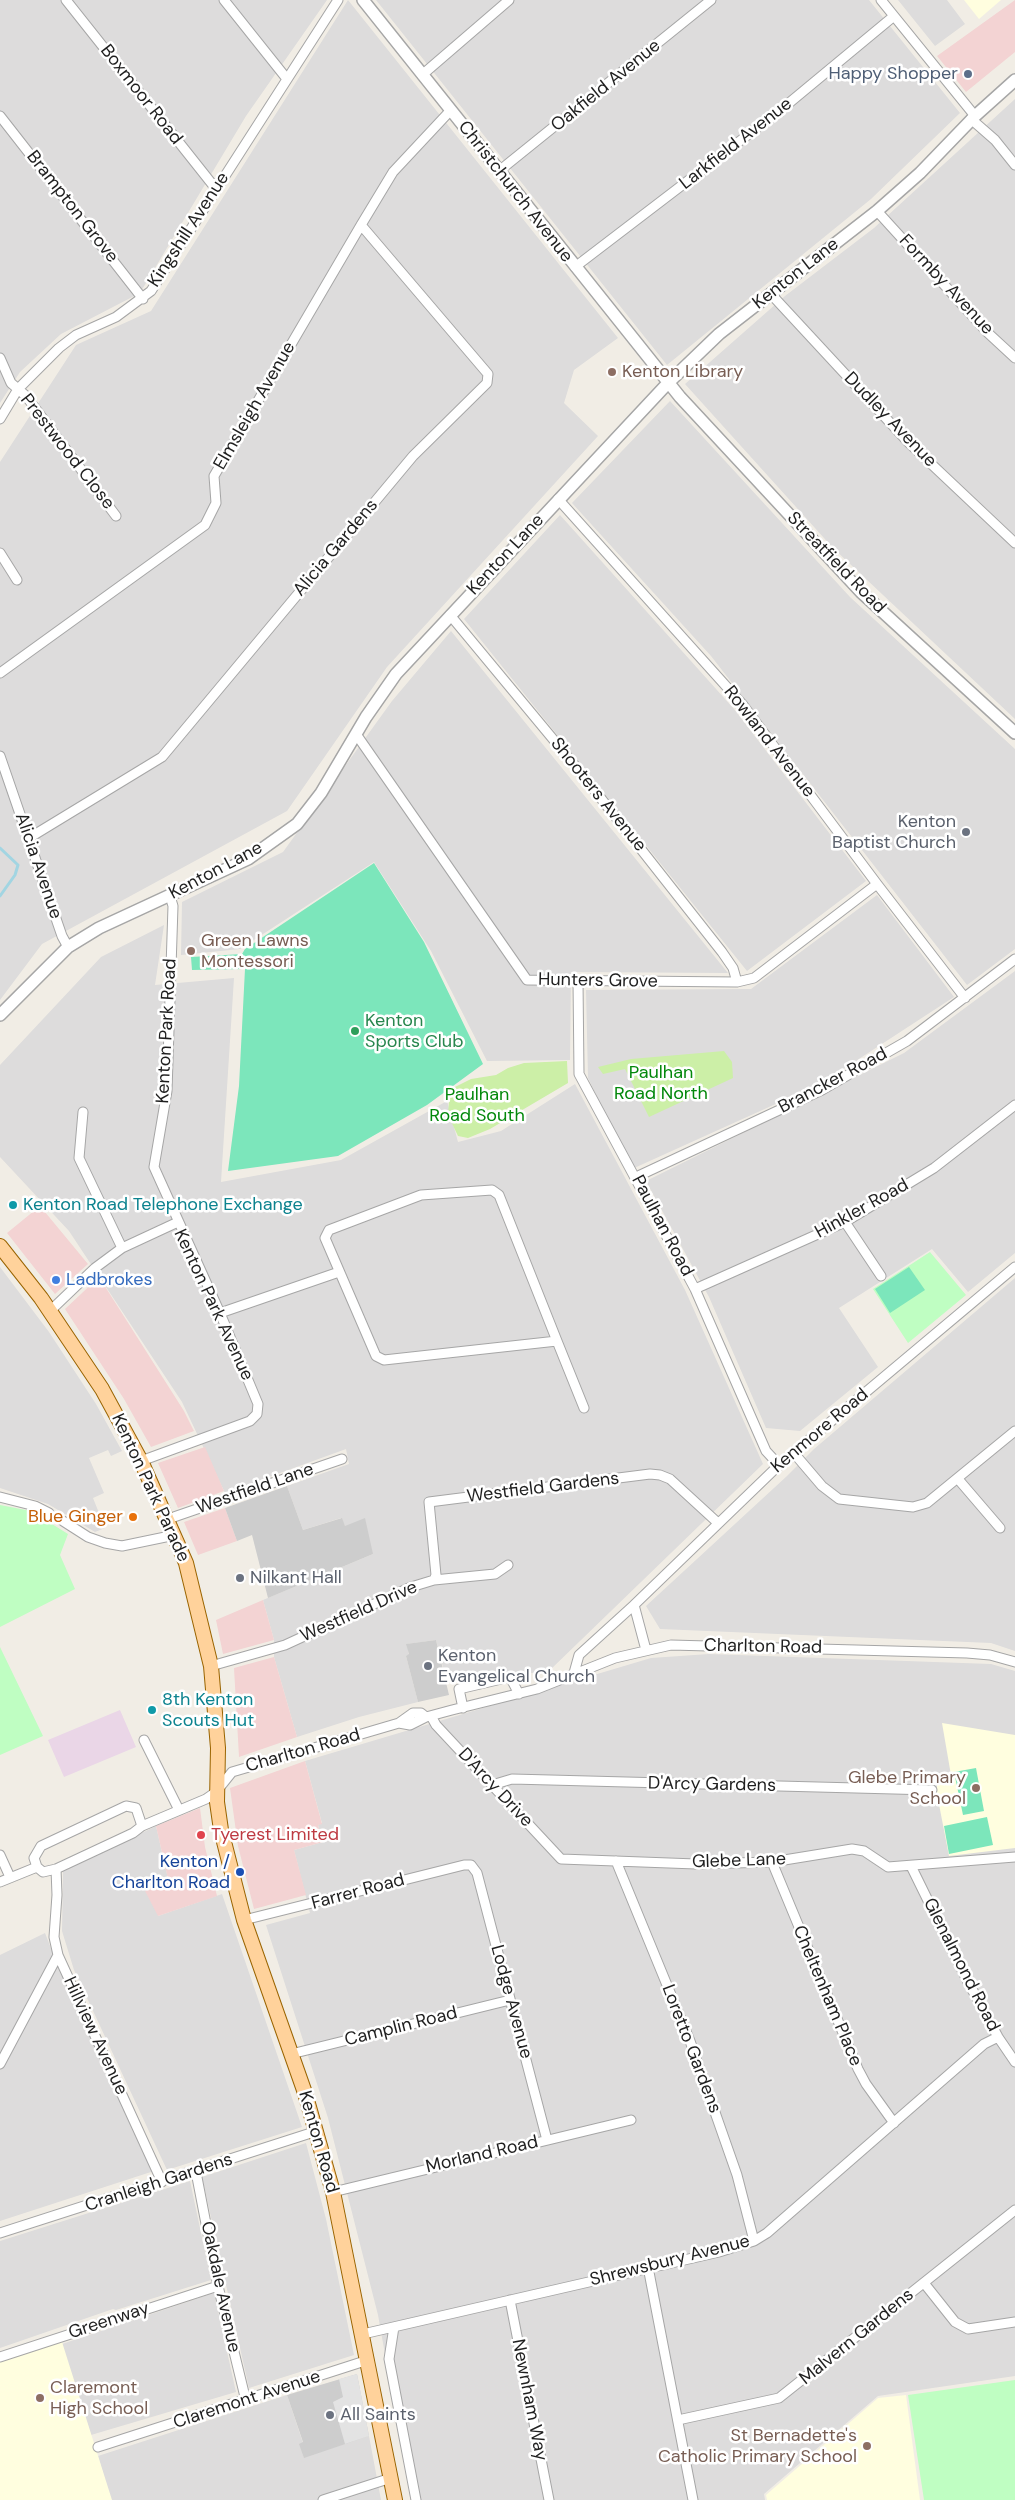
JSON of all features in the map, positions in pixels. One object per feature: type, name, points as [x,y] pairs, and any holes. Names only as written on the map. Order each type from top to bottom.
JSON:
[{"type":"main road","name":"Kenton Park Parade","points":[[0,1246],[50,1311],[102,1389],[141,1461],[186,1562],[211,1666],[217,1740],[216,1792]]},
{"type":"main road","name":"Kenton Road","points":[[216,1792],[221,1830],[244,1920],[317,2131],[333,2192],[395,2500]]},
{"type":"street","name":"Boxmoor Road","points":[[66,0],[216,189]]},
{"type":"street","points":[[224,0],[287,79]]},
{"type":"street","name":"Kingshill Avenue","points":[[0,419],[18,389],[76,335],[116,317],[151,291],[338,0]]},
{"type":"street","name":"Christchurch Avenue","points":[[364,0],[574,268],[668,383]]},
{"type":"street","points":[[422,75],[509,0]]},
{"type":"street","name":"Oakfield Avenue","points":[[499,171],[711,0]]},
{"type":"street","points":[[881,0],[973,118],[995,140],[1015,165]]},
{"type":"street","name":"Larkfield Avenue","points":[[574,268],[776,113],[894,16]]},
{"type":"street","name":"Kenton Lane","points":[[0,1015],[68,948],[99,928],[248,858],[297,824],[321,794],[356,734],[396,674],[668,383],[719,334],[878,211],[920,173],[973,118],[1015,80]]},
{"type":"street","name":"Elmsleigh Avenue","points":[[0,673],[205,525],[216,503],[214,476],[361,225],[394,172],[450,111]]},
{"type":"street","name":"Brampton Grove","points":[[0,116],[144,298]]},
{"type":"street","name":"Formby Avenue","points":[[878,211],[988,333],[1015,358]]},
{"type":"street","name":"Alicia Gardens","points":[[28,838],[162,756],[413,456],[488,383],[488,374],[361,225]]},
{"type":"street","name":"Dudley Avenue","points":[[770,293],[908,442],[1015,543]]},
{"type":"street","name":"Prestwood Close","points":[[0,358],[10,383],[18,389],[116,516]]},
{"type":"street","name":"Streatfield Road","points":[[668,383],[809,538],[861,592],[1015,733]]},
{"type":"street","name":"Rowland Avenue","points":[[558,499],[743,705],[876,884],[965,998]]},
{"type":"street","points":[[0,554],[17,580]]},
{"type":"street","name":"Shooters Avenue","points":[[450,615],[577,768],[722,952],[733,968],[737,982]]},
{"type":"street","name":"Hunters Grove","points":[[356,734],[527,980],[737,982],[754,978],[876,884]]},
{"type":"street","name":"Alicia Avenue","points":[[0,756],[62,936],[68,948]]},
{"type":"street","name":"Kenton Park Road","points":[[170,896],[173,906],[167,1091],[154,1167],[178,1222]]},
{"type":"street","name":"Brancker Road","points":[[636,1177],[822,1090],[907,1041],[1015,959]]},
{"type":"street","name":"Paulhan Road","points":[[578,981],[579,1074],[695,1289],[766,1451],[779,1464]]},
{"type":"street","name":"Hinkler Road","points":[[695,1289],[845,1222],[934,1168],[1015,1105]]},
{"type":"street","points":[[83,1112],[79,1158],[122,1248]]},
{"type":"street","points":[[558,1341],[384,1360],[376,1356],[325,1238],[329,1230],[421,1195],[492,1190],[499,1195],[558,1341],[584,1408]]},
{"type":"street","name":"Kenton Park Avenue","points":[[50,1311],[95,1268],[122,1248],[178,1222],[220,1313],[258,1404],[257,1414],[250,1421],[141,1461]]},
{"type":"street","points":[[845,1222],[881,1276]]},
{"type":"street","name":"Kenmore Road","points":[[574,1673],[579,1655],[634,1605],[779,1464],[1015,1266]]},
{"type":"street","points":[[220,1313],[339,1272]]},
{"type":"street","points":[[793,1452],[822,1486],[839,1499],[912,1507],[927,1503],[1015,1431]]},
{"type":"street","name":"Westfield Lane","points":[[168,1519],[342,1459]]},
{"type":"street","name":"Westfield Gardens","points":[[434,1580],[436,1575],[429,1502],[650,1474],[670,1479],[718,1523]]},
{"type":"street","points":[[958,1479],[1000,1528]]},
{"type":"street","points":[[0,1497],[35,1506],[49,1513]]},
{"type":"street","points":[[63,1520],[88,1537],[122,1546],[174,1535]]},
{"type":"street","name":"Westfield Drive","points":[[211,1666],[285,1645],[411,1587],[434,1580],[494,1574],[508,1565]]},
{"type":"street","points":[[634,1605],[646,1650]]},
{"type":"street","name":"Charlton Road","points":[[216,1792],[232,1772],[399,1723],[410,1725],[429,1717],[519,1694],[614,1658],[671,1645],[958,1652],[990,1655],[1015,1662]]},
{"type":"street","points":[[462,1708],[459,1689],[510,1677],[519,1694]]},
{"type":"street","name":"D'Arcy Drive","points":[[429,1717],[561,1859]]},
{"type":"street","points":[[144,1740],[179,1810]]},
{"type":"street","name":"D'Arcy Gardens","points":[[492,1785],[512,1780],[932,1790]]},
{"type":"street","points":[[0,1882],[10,1877],[40,1869],[56,1869],[133,1834],[142,1826],[206,1800],[216,1792]]},
{"type":"street","points":[[56,1884],[40,1869],[34,1858],[41,1846],[126,1806],[136,1808],[142,1826]]},
{"type":"street","name":"Glebe Lane","points":[[561,1859],[696,1864],[772,1862],[852,1849],[864,1850],[888,1867],[1015,1857]]},
{"type":"street","points":[[0,1855],[10,1877]]},
{"type":"street","name":"Loretto Gardens","points":[[616,1861],[690,2041],[737,2176],[754,2241]]},
{"type":"street","name":"Cheltenham Place","points":[[772,1862],[858,2069],[866,2084],[894,2123]]},
{"type":"street","name":"Farrer Road","points":[[244,1920],[464,1865],[471,1865]]},
{"type":"street","name":"Lodge Avenue","points":[[471,1865],[477,1873],[547,2140]]},
{"type":"street","name":"Glenalmond Road","points":[[912,1866],[967,1980],[998,2036],[1015,2062]]},
{"type":"street","name":"Hillview Avenue","points":[[56,1869],[57,1895],[54,1937],[58,1955],[162,2182]]},
{"type":"street","points":[[0,2064],[58,1955]]},
{"type":"street","name":"Camplin Road","points":[[291,2054],[510,2000]]},
{"type":"street","name":"Shrewsbury Avenue","points":[[363,2334],[719,2252],[754,2241],[767,2234],[984,2044],[998,2036]]},
{"type":"street","name":"Morland Road","points":[[333,2192],[631,2120]]},
{"type":"street","name":"Cranleigh Gardens","points":[[0,2233],[196,2172],[317,2131]]},
{"type":"street","name":"Oakdale Avenue","points":[[196,2172],[218,2286],[246,2401]]},
{"type":"street","name":"Malvern Gardens","points":[[678,2420],[779,2398],[1015,2210]]},
{"type":"street","points":[[648,2268],[693,2500]]},
{"type":"street","points":[[924,2283],[955,2322],[968,2329],[1015,2322]]},
{"type":"street","name":"Greenway","points":[[0,2357],[218,2286]]},
{"type":"street","name":"Newnham Way","points":[[510,2300],[549,2500]]},
{"type":"street","points":[[394,2327],[389,2359],[416,2500]]},
{"type":"street","name":"Claremont Avenue","points":[[98,2447],[246,2401],[368,2360]]},
{"type":"street","points":[[323,2500],[391,2478]]},
{"type":"shaded area","points":[[0,0],[327,0],[246,116],[140,293],[61,334],[20,372],[0,403]]},
{"type":"shaded area","points":[[348,0],[618,338],[574,370],[564,403],[598,436],[387,667],[287,811],[42,944],[0,1000],[0,462],[76,345],[151,311]]},
{"type":"shaded area","points":[[376,0],[869,0],[960,113],[871,199],[667,365]]},
{"type":"shaded area","points":[[898,0],[947,0],[965,24],[935,46]]},
{"type":"shaded area","points":[[964,0],[1001,0],[979,19]]},
{"type":"shaded area","points":[[1015,0],[1015,52],[966,92],[937,56]]},
{"type":"shaded area","points":[[1015,99],[1015,719],[833,548],[685,384],[785,296],[874,228]]},
{"type":"shaded area","points":[[670,401],[850,597],[1015,749],[1015,949],[967,985],[711,656],[572,503]]},
{"type":"shaded area","points":[[560,515],[734,709],[866,881],[747,971],[464,619]]},
{"type":"shaded area","points":[[451,631],[728,973],[571,972],[570,1060],[487,1061],[431,951],[374,862],[240,949],[181,955],[182,902],[283,852],[392,701]]},
{"type":"shaded area","points":[[877,895],[954,997],[822,1083],[632,1169],[588,1078],[586,990],[751,989]]},
{"type":"shaded area","points":[[164,925],[155,985],[234,978],[221,1182],[341,1160],[447,1101],[458,1142],[501,1131],[575,1084],[685,1290],[763,1464],[549,1671],[447,1683],[436,1640],[407,1644],[409,1655],[406,1656],[418,1702],[359,1717],[297,1737],[274,1657],[274,1640],[263,1600],[373,1554],[345,1526],[341,1518],[303,1530],[287,1486],[349,1464],[346,1449],[225,1493],[182,1402],[69,1231],[0,1157],[0,1065],[101,957]]},
{"type":"shaded area","points":[[1015,971],[1015,1253],[968,1292],[932,1249],[839,1308],[878,1367],[800,1431],[766,1428],[709,1297],[646,1181],[904,1053]]},
{"type":"shaded area","points":[[40,1206],[88,1264],[55,1294],[7,1233]]},
{"type":"shaded area","points":[[0,1267],[49,1332],[96,1404],[122,1451],[111,1456],[108,1450],[89,1458],[104,1493],[93,1498],[105,1528],[95,1532],[48,1504],[0,1488]]},
{"type":"shaded area","points":[[99,1277],[184,1411],[194,1431],[151,1447],[124,1399],[65,1309]]},
{"type":"shaded area","points":[[1015,1278],[1015,1651],[991,1643],[660,1629],[646,1606],[814,1449]]},
{"type":"shaded area","points":[[205,1447],[224,1491],[178,1508],[158,1463]]},
{"type":"shaded area","points":[[287,1486],[303,1530],[342,1518],[345,1526],[365,1518],[373,1554],[268,1598],[252,1535],[237,1541],[225,1508]]},
{"type":"shaded area","points":[[225,1508],[237,1541],[198,1555],[184,1522]]},
{"type":"shaded area","points":[[263,1600],[274,1640],[223,1654],[216,1620]]},
{"type":"shaded area","points":[[436,1640],[449,1695],[418,1702],[406,1656],[409,1654],[406,1644]]},
{"type":"shaded area","points":[[709,1654],[991,1664],[1015,1671],[1015,2376],[878,2396],[764,2494],[765,2500],[411,2500],[378,2315],[328,2118],[266,1925],[310,1913],[294,1850],[323,1842],[318,1825],[322,1823],[305,1761],[651,1658]]},
{"type":"shaded area","points":[[274,1657],[297,1737],[239,1757],[234,1668]]},
{"type":"shaded area","points":[[120,1710],[136,1747],[64,1777],[48,1740]]},
{"type":"shaded area","name":"Glebe Primary School","points":[[942,1723],[1015,1735],[1015,1848],[949,1856],[937,1794],[937,1781],[952,1781]]},
{"type":"shaded area","points":[[305,1761],[322,1824],[318,1825],[323,1842],[294,1850],[306,1895],[254,1909],[238,1846],[230,1788]]},
{"type":"shaded area","points":[[200,1808],[205,1847],[217,1896],[158,1916],[145,1891],[168,1879],[156,1826]]},
{"type":"shaded area","points":[[156,1826],[168,1879],[158,1916],[222,1894],[302,2127],[167,2170],[74,1970],[62,1931],[63,1871]]},
{"type":"shaded area","points":[[45,1933],[60,1971],[154,2171],[0,2221],[0,1955]]},
{"type":"shaded area","points":[[306,2143],[326,2219],[354,2355],[249,2388],[202,2177]]},
{"type":"shaded area","points":[[190,2181],[211,2280],[116,2310],[113,2309],[0,2348],[0,2241]]},
{"type":"shaded area","points":[[214,2293],[236,2392],[91,2435],[62,2344]]},
{"type":"shaded area","name":"Claremont High School","points":[[62,2342],[112,2500],[0,2500],[0,2361]]},
{"type":"shaded area","name":"All Saints","points":[[357,2374],[369,2436],[304,2458],[299,2444],[303,2442],[287,2395]]},
{"type":"shaded area","points":[[357,2374],[369,2436],[345,2444],[333,2402],[343,2397],[339,2379]]},
{"type":"shaded area","points":[[287,2395],[303,2443],[304,2457],[369,2436],[381,2500],[111,2500],[98,2456]]},
{"type":"shaded area","name":"St Bernadette's Catholic Primary School","points":[[906,2395],[920,2500],[767,2500],[766,2495],[878,2398]]},
{"type":"green space","name":"Kenton Sports Club","points":[[374,863],[424,942],[483,1064],[427,1105],[338,1156],[228,1171],[239,1086],[245,969],[192,970],[191,957],[242,954],[245,949]]},
{"type":"green space","name":"Paulhan Road North","points":[[724,1051],[732,1062],[733,1078],[649,1117],[625,1069],[603,1074],[598,1067],[631,1059]]},
{"type":"green space","name":"Paulhan Road South","points":[[567,1061],[568,1083],[490,1129],[468,1138],[458,1136],[448,1115],[449,1101],[453,1088],[471,1079],[496,1075],[508,1068],[524,1063]]},
{"type":"green space","points":[[930,1252],[966,1295],[908,1343],[873,1289]]},
{"type":"green space","points":[[909,1267],[925,1290],[890,1313],[875,1289]]},
{"type":"green space","points":[[0,1505],[31,1511],[68,1534],[60,1555],[75,1589],[0,1627]]},
{"type":"green space","points":[[0,1647],[43,1736],[0,1755]]},
{"type":"green space","points":[[976,1768],[984,1811],[963,1815],[954,1772]]},
{"type":"green space","points":[[987,1817],[993,1845],[949,1854],[944,1826]]},
{"type":"green space","points":[[1015,2380],[1015,2500],[924,2500],[908,2395]]},
{"type":"waterway","points":[[0,848],[18,865],[15,875],[0,896]]},
{"type":"place","name":"Happy Shopper","points":[[968,74]]},
{"type":"place","name":"Kenton Library","points":[[612,372]]},
{"type":"place","name":"Kenton Baptist Church","points":[[966,832]]},
{"type":"place","name":"Green Lawns Montessori","points":[[191,951]]},
{"type":"place","name":"Kenton Sports Club","points":[[355,1031]]},
{"type":"place","name":"Kenton Road Telephone Exchange","points":[[13,1205]]},
{"type":"place","name":"Ladbrokes","points":[[56,1280]]},
{"type":"place","name":"Blue Ginger","points":[[133,1517]]},
{"type":"place","name":"Nilkant Hall","points":[[240,1578]]},
{"type":"place","name":"Kenton Evangelical Church","points":[[428,1666]]},
{"type":"place","name":"8th Kenton Scouts Hut","points":[[152,1710]]},
{"type":"place","name":"Glebe Primary School","points":[[976,1788]]},
{"type":"place","name":"Tyerest Limited","points":[[201,1835]]},
{"type":"place","name":"Kenton / Charlton Road","points":[[240,1872]]},
{"type":"place","name":"Claremont High School","points":[[40,2398]]},
{"type":"place","name":"All Saints","points":[[330,2415]]},
{"type":"place","name":"St Bernadette's Catholic Primary School","points":[[867,2446]]}]
